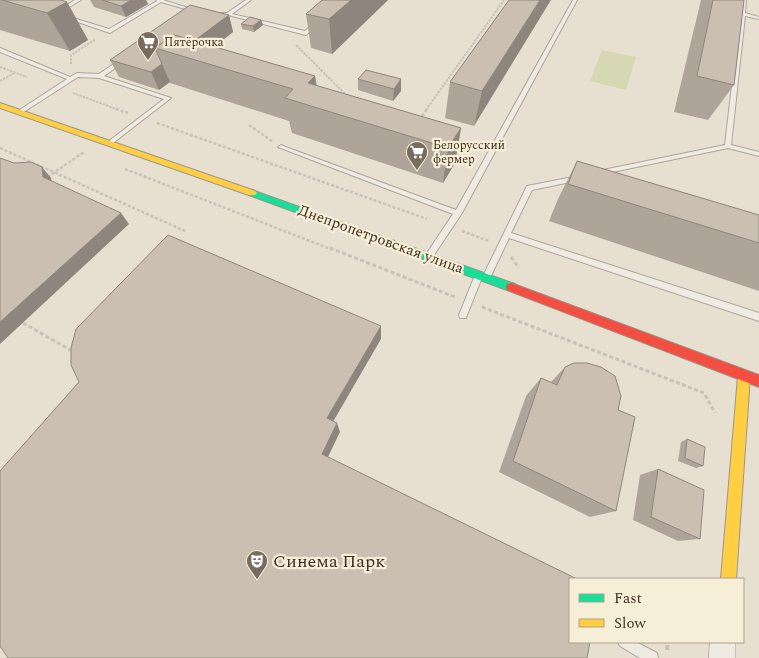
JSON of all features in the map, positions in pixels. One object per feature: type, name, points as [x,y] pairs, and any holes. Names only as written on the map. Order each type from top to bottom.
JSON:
[{"type":"street","name":"Днепропетровская улица","points":[[0,104],[107,140],[429,256],[759,381]]},
{"type":"street","points":[[728,578],[744,376]]},
{"type":"street","points":[[722,658],[723,643]]},
{"type":"lane","points":[[79,0],[54,14],[110,31],[159,0],[204,13]]},
{"type":"lane","points":[[228,14],[249,0]]},
{"type":"lane","points":[[429,256],[458,213],[574,0]]},
{"type":"lane","points":[[728,146],[744,0]]},
{"type":"lane","points":[[186,18],[196,11]]},
{"type":"lane","points":[[212,13],[228,14],[306,33],[321,20]]},
{"type":"lane","points":[[742,14],[759,18]]},
{"type":"lane","points":[[0,50],[71,79]]},
{"type":"lane","points":[[100,76],[131,55]]},
{"type":"lane","points":[[20,112],[77,76],[100,76],[168,98],[142,118],[107,140]]},
{"type":"lane","points":[[594,174],[728,146],[759,154]]},
{"type":"lane","points":[[280,147],[458,213]]},
{"type":"lane","points":[[463,316],[482,276],[502,245],[529,188],[584,176]]},
{"type":"lane","points":[[507,234],[759,317]]},
{"type":"lane","points":[[626,643],[652,658]]},
{"type":"path","points":[[418,122],[504,0]]},
{"type":"path","points":[[77,76],[71,72],[71,55],[110,31]]},
{"type":"path","points":[[309,59],[354,102]]},
{"type":"path","points":[[0,68],[502,245],[522,271]]},
{"type":"path","points":[[0,81],[14,73]]},
{"type":"path","points":[[249,125],[280,147]]},
{"type":"path","points":[[48,177],[58,172],[83,153],[107,140]]},
{"type":"path","points":[[0,148],[58,172],[185,231]]},
{"type":"path","points":[[74,149],[92,156]]},
{"type":"path","points":[[120,167],[704,393],[717,416],[740,425]]},
{"type":"path","points":[[23,323],[80,355]]},
{"type":"green space","points":[[602,50],[636,57],[626,90],[590,81]]},
{"type":"building","points":[[2,0],[61,0],[67,2],[47,13]]},
{"type":"building","points":[[102,0],[131,0],[121,6]]},
{"type":"building","points":[[322,0],[351,0],[329,19],[306,14]]},
{"type":"building","points":[[509,0],[540,0],[482,91],[450,82]]},
{"type":"building","points":[[713,0],[744,0],[734,85],[697,76]]},
{"type":"building","points":[[190,5],[229,15],[194,41],[174,35],[155,48],[162,64],[151,72],[110,60]]},
{"type":"building","points":[[250,17],[261,20],[253,26],[241,24]]},
{"type":"building","points":[[174,35],[315,76],[308,83],[461,128],[448,148],[285,98],[293,89],[155,48]]},
{"type":"building","points":[[366,70],[401,79],[394,89],[358,79]]},
{"type":"building","points":[[0,158],[14,163],[31,162],[42,167],[43,177],[121,213],[0,322]]},
{"type":"building","points":[[577,161],[759,215],[759,243],[568,184]]},
{"type":"building","points":[[168,235],[381,326],[327,418],[337,423],[322,454],[575,578],[569,578],[569,643],[590,643],[587,658],[8,658],[0,646],[0,471],[79,382],[71,365],[71,348],[76,329]]},
{"type":"building","points":[[574,363],[587,363],[601,367],[615,376],[621,396],[618,410],[635,417],[616,511],[513,461],[541,378],[557,385],[565,367]]},
{"type":"building","points":[[687,439],[705,447],[703,466],[685,458]]},
{"type":"building","points":[[658,469],[704,490],[700,539],[651,517]]},
{"type":"traffic: fast","points":[[252,193],[511,287]]},
{"type":"traffic: slow","points":[[0,105],[252,193]]},
{"type":"traffic: slow","points":[[728,578],[744,376]]},
{"type":"traffic: jam","points":[[511,287],[759,381]]},
{"type":"place","name":"Пятёрочка","points":[[148,61]]},
{"type":"place","name":"Белорусский фермер","points":[[417,171]]},
{"type":"place","name":"Синема Парк","points":[[257,580]]}]
